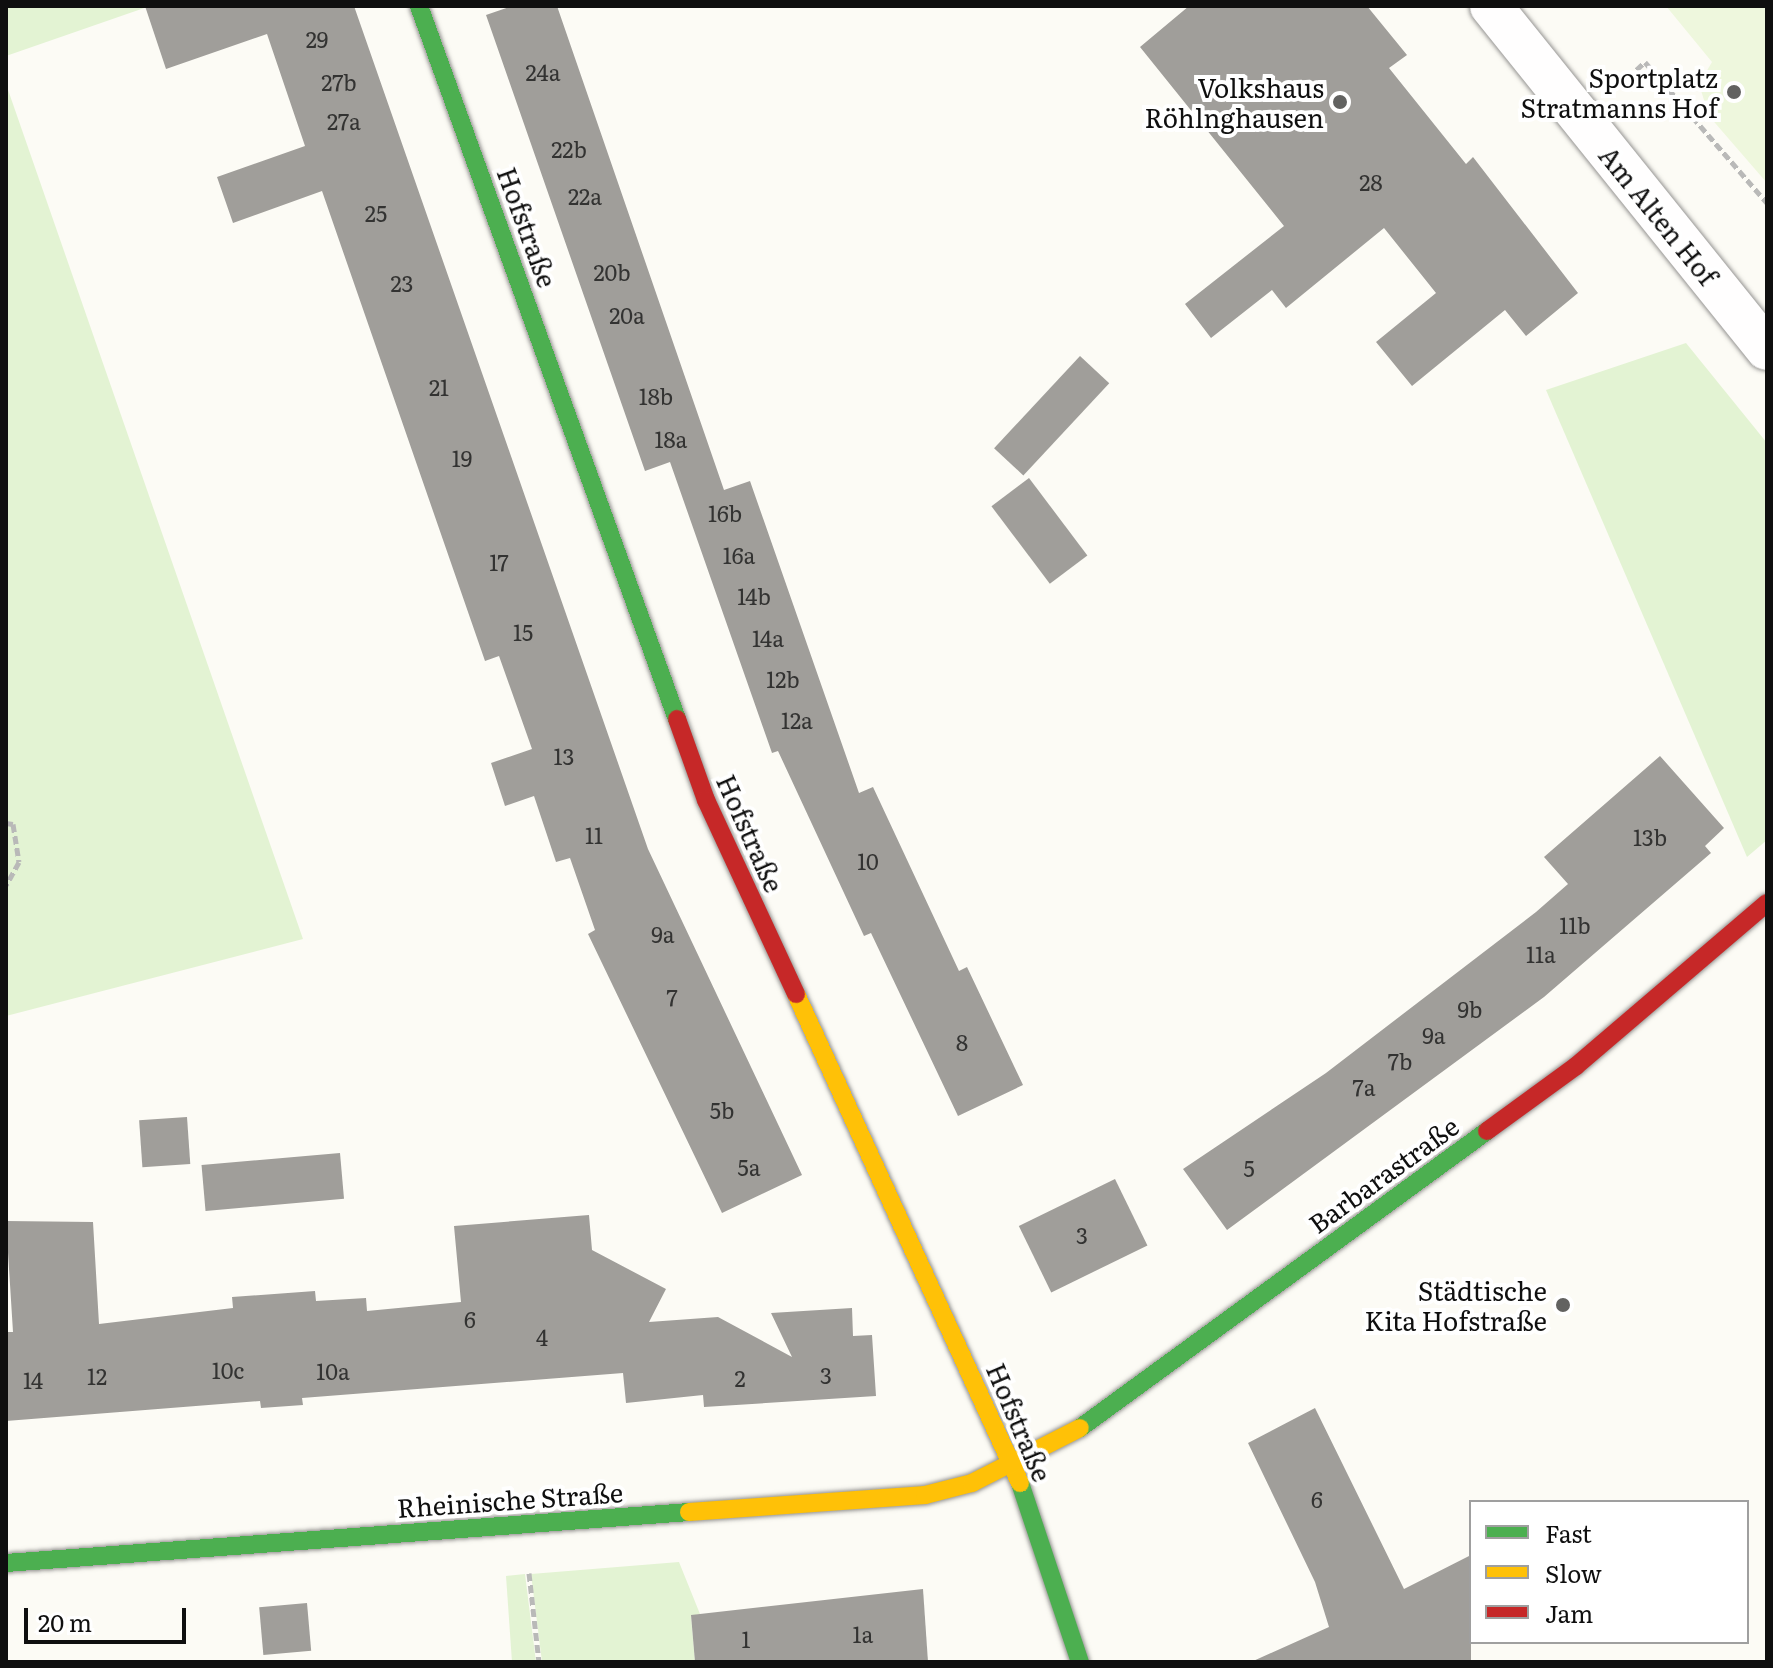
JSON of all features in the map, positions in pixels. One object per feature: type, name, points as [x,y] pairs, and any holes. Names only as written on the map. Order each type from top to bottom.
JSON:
[{"type":"street","name":"Hofstraße","points":[[419,6],[706,800],[1014,1466],[1080,1662]]},
{"type":"street","name":"Am Alten Hof","points":[[1491,6],[1767,349]]},
{"type":"street","name":"Barbarastraße","points":[[1014,1466],[1063,1440],[1576,1066],[1767,903]]},
{"type":"street","name":"Rheinische Straße","points":[[6,1563],[925,1495],[1014,1466]]},
{"type":"path","points":[[1584,120],[1645,62],[1767,203]]},
{"type":"path","points":[[6,823],[13,824],[19,862],[6,885]]},
{"type":"path","points":[[523,1524],[539,1662]]},
{"type":"green space","points":[[6,6],[150,6],[6,56]]},
{"type":"green space","name":"Sportplatz Stratmanns Hof","points":[[1666,6],[1767,6],[1767,183],[1709,116],[1699,84],[1712,62]]},
{"type":"green space","points":[[6,84],[303,939],[6,1016]]},
{"type":"green space","points":[[1686,343],[1767,443],[1767,840],[1747,857],[1546,390]]},
{"type":"green space","points":[[679,1562],[700,1614],[691,1616],[695,1662],[542,1662],[531,1574]]},
{"type":"green space","points":[[525,1574],[536,1662],[512,1662],[506,1576]]},
{"type":"building","points":[[145,6],[354,6],[648,849],[802,1175],[722,1213],[588,934],[595,930],[570,858],[556,862],[534,796],[505,806],[491,763],[532,749],[499,656],[485,661],[322,191],[233,223],[217,177],[305,146],[267,34],[166,69]]},
{"type":"building","points":[[512,6],[557,6],[724,490],[750,481],[859,793],[873,787],[959,971],[967,967],[1023,1085],[958,1116],[871,933],[864,936],[778,751],[772,753],[670,462],[645,471],[486,15]]},
{"type":"building","points":[[1189,6],[1367,6],[1407,55],[1389,68],[1466,164],[1473,157],[1578,293],[1526,336],[1505,310],[1412,386],[1376,342],[1436,293],[1384,228],[1286,308],[1272,290],[1211,338],[1185,304],[1284,226],[1140,47]]},
{"type":"building","points":[[1080,356],[1109,383],[1023,475],[994,448]]},
{"type":"building","points":[[1029,478],[1087,555],[1050,584],[991,506]]},
{"type":"building","points":[[1660,756],[1724,828],[1705,846],[1711,853],[1544,997],[1227,1230],[1183,1169],[1326,1073],[1536,912],[1568,884],[1544,857]]},
{"type":"building","points":[[187,1117],[190,1164],[142,1167],[139,1120]]},
{"type":"building","points":[[340,1153],[344,1199],[206,1211],[202,1165]]},
{"type":"building","points":[[1115,1179],[1147,1246],[1051,1292],[1019,1226]]},
{"type":"building","points":[[589,1215],[592,1250],[666,1289],[649,1322],[718,1317],[792,1357],[771,1313],[852,1308],[853,1336],[872,1335],[876,1396],[704,1407],[703,1395],[626,1403],[623,1373],[302,1398],[303,1405],[261,1408],[260,1401],[6,1421],[6,1332],[13,1332],[6,1221],[93,1222],[99,1324],[233,1308],[232,1297],[315,1291],[316,1301],[366,1298],[367,1311],[461,1302],[454,1226]]},
{"type":"building","points":[[1315,1408],[1404,1589],[1469,1556],[1471,1662],[1251,1662],[1329,1627],[1315,1582],[1248,1443]]},
{"type":"building","points":[[923,1589],[928,1662],[695,1662],[691,1615]]},
{"type":"building","points":[[307,1603],[311,1651],[263,1655],[259,1607]]},
{"type":"traffic: fast","points":[[419,6],[677,719]]},
{"type":"traffic: fast","points":[[1080,1428],[1487,1131]]},
{"type":"traffic: fast","points":[[1020,1483],[1080,1662]]},
{"type":"traffic: fast","points":[[6,1563],[689,1512]]},
{"type":"traffic: slow","points":[[796,994],[1020,1483]]},
{"type":"traffic: slow","points":[[689,1512],[925,1495],[972,1483],[1080,1428]]},
{"type":"traffic: jam","points":[[677,719],[706,800],[796,994]]},
{"type":"traffic: jam","points":[[1487,1131],[1576,1066],[1767,903]]},
{"type":"place","name":"Sportplatz Stratmanns Hof","points":[[1734,92]]},
{"type":"place","name":"Volkshaus Röhlnghausen","points":[[1340,102]]},
{"type":"place","name":"Städtische Kita Hofstraße","points":[[1563,1305]]}]
